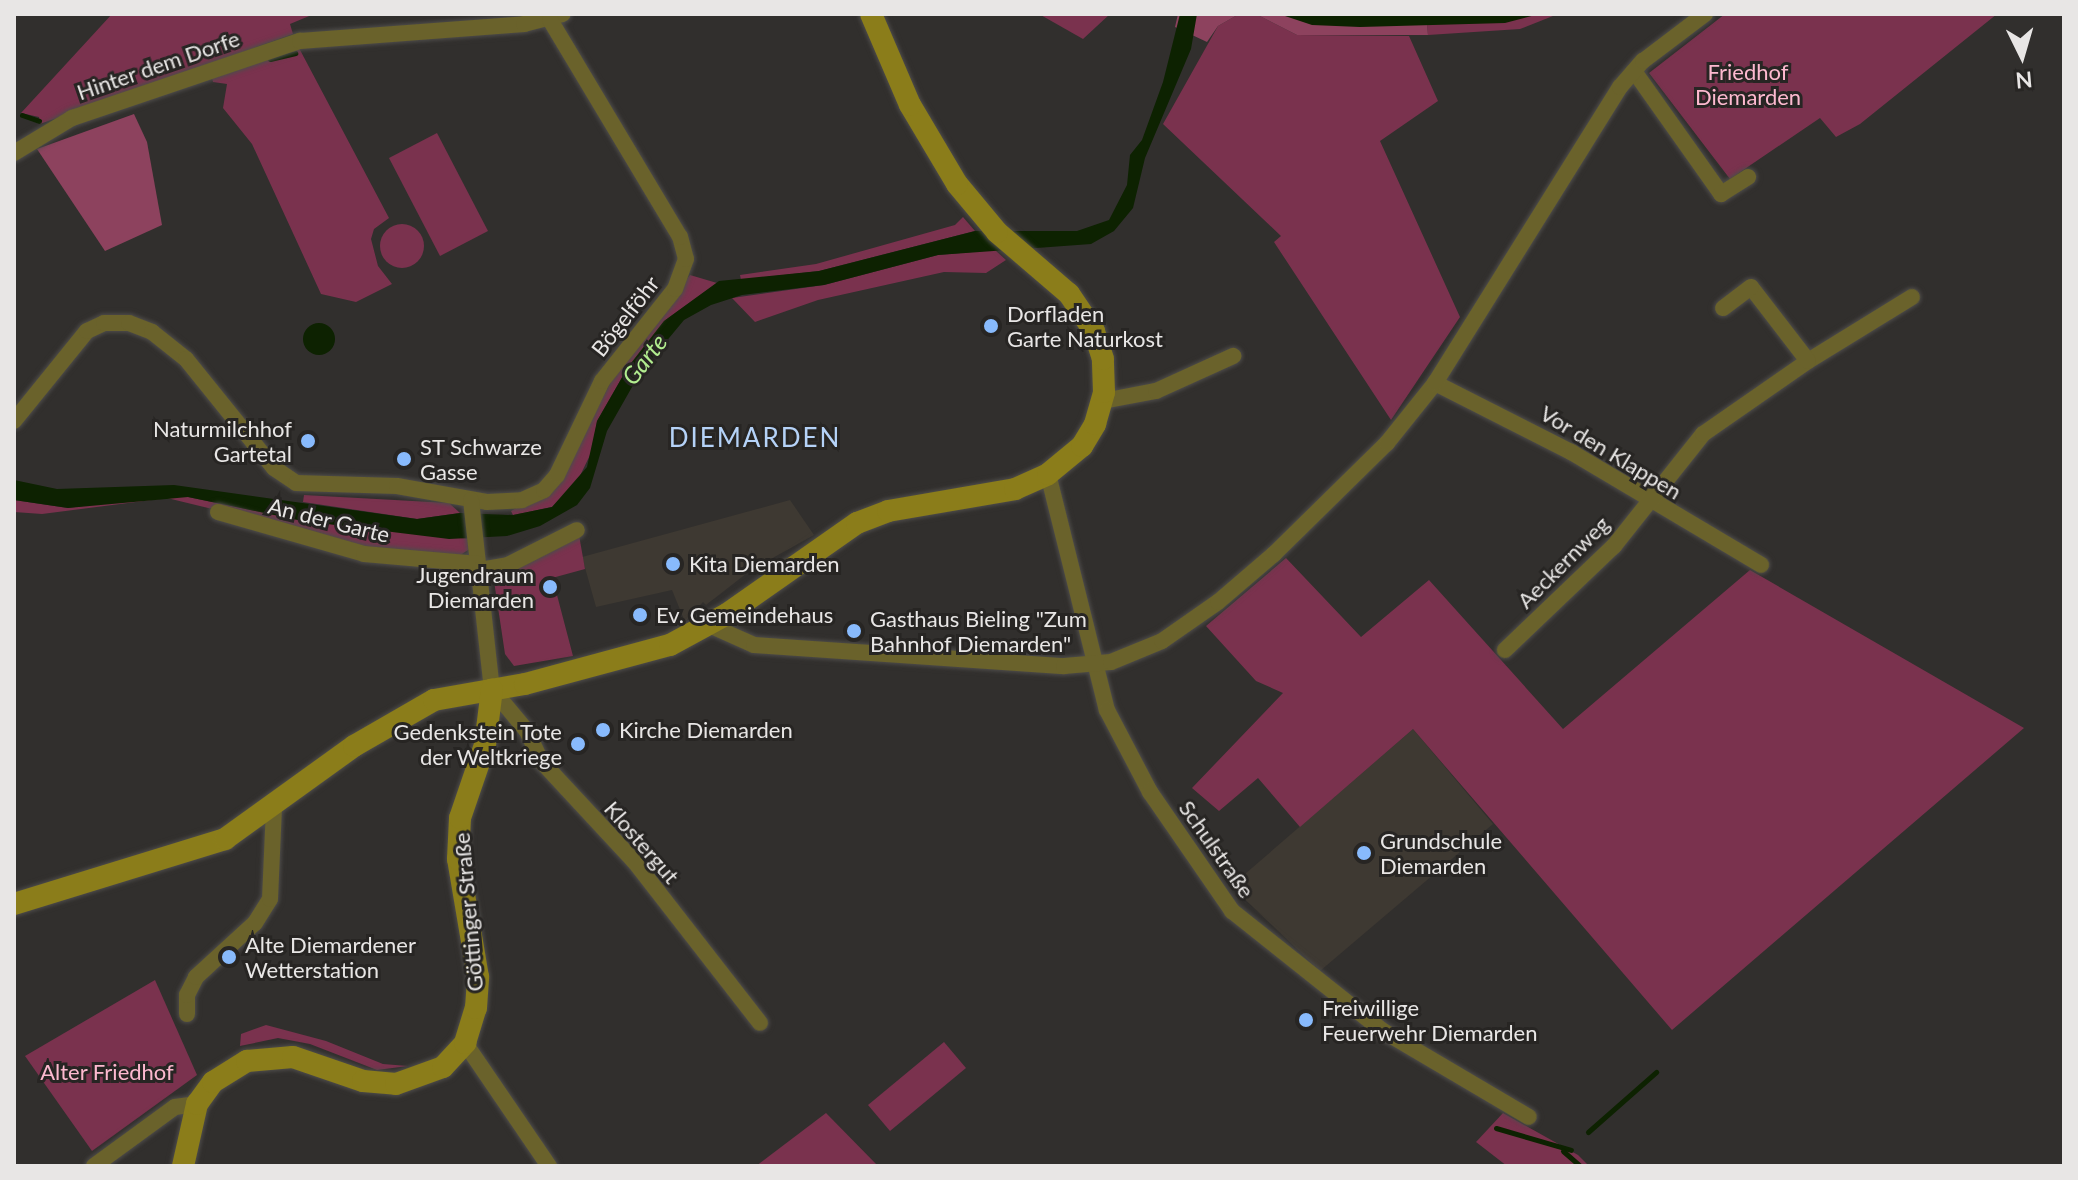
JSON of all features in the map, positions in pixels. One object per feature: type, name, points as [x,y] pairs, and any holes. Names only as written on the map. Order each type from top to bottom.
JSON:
[{"type":"street","points":[[14,904],[200,849],[274,808],[410,711],[455,693],[492,689],[650,652],[709,625],[857,523],[888,511],[1015,489],[1048,474],[1090,435],[1103,401],[1104,369],[1094,331],[1069,294],[982,216],[910,105],[871,14]]},
{"type":"street","points":[[709,625],[754,645],[1095,664],[1162,641],[1218,602],[1387,443],[1435,383],[1634,71],[1705,14]]},
{"type":"street","name":"Hinter dem Dorfe","points":[[14,153],[81,114],[300,41],[556,17]]},
{"type":"street","name":"Bögelföhr","points":[[14,421],[87,331],[104,323],[129,323],[152,332],[186,359],[287,479],[304,485],[422,488],[472,507],[522,500],[548,486],[602,381],[675,289],[684,267],[680,237],[556,17]]},
{"type":"street","points":[[1634,71],[1721,194],[1748,177]]},
{"type":"street","points":[[1723,308],[1751,287],[1808,361]]},
{"type":"street","name":"Aeckernweg","points":[[1505,650],[1614,546],[1703,434],[1808,361],[1912,297]]},
{"type":"street","points":[[1103,401],[1156,391],[1233,356]]},
{"type":"street","name":"Vor den Klappen","points":[[1435,383],[1571,452],[1761,565]]},
{"type":"street","name":"Schulstraße","points":[[1048,474],[1095,664],[1120,739],[1232,911],[1383,1031],[1529,1117]]},
{"type":"street","points":[[472,507],[492,689]]},
{"type":"street","name":"An der Garte","points":[[218,512],[364,554],[479,560],[508,565],[577,530]]},
{"type":"street","name":"Klostergut","points":[[492,689],[527,731],[541,761],[634,861],[760,1023]]},
{"type":"street","name":"Göttinger Straße","points":[[465,1043],[476,1008],[478,977],[458,838],[464,796],[485,745],[492,689]]},
{"type":"street","points":[[187,1014],[187,995],[196,977],[255,923],[270,899],[274,808]]},
{"type":"street","points":[[183,1166],[197,1104],[213,1082],[261,1056],[309,1060],[363,1081],[396,1084],[443,1067],[465,1043],[549,1166]]},
{"type":"street","points":[[94,1166],[175,1107],[197,1104]]},
{"type":"shaded area","points":[[1178,14],[1239,14],[1218,26],[1207,42],[1175,27]]},
{"type":"shaded area","points":[[1256,14],[1426,14],[1428,35],[1297,35]]},
{"type":"shaded area","points":[[134,114],[147,142],[162,225],[105,251],[37,149]]},
{"type":"shaded area","name":"Kita Diemarden","points":[[790,500],[814,535],[751,570],[706,605],[703,602],[685,622],[672,590],[596,607],[582,557]]},
{"type":"shaded area","name":"Grundschule Diemarden","points":[[1413,729],[1493,824],[1320,971],[1231,886]]},
{"type":"green space","points":[[112,14],[314,14],[290,24],[293,34],[40,124],[39,117],[21,113]]},
{"type":"green space","points":[[1039,14],[1110,14],[1083,39]]},
{"type":"green space","points":[[1239,14],[1256,14],[1297,35],[1409,36],[1438,101],[1380,141],[1460,317],[1391,420],[1274,242],[1281,236],[1163,124],[1218,26]]},
{"type":"green space","points":[[1426,14],[1558,14],[1520,29],[1428,35]]},
{"type":"green space","name":"Friedhof Diemarden","points":[[1725,14],[1997,14],[1860,124],[1836,137],[1820,118],[1730,179],[1649,73]]},
{"type":"green space","points":[[299,48],[389,218],[374,229],[371,239],[378,266],[392,284],[356,302],[321,294],[252,144],[223,108],[227,84],[213,82],[211,74]]},
{"type":"green space","points":[[437,133],[488,231],[440,256],[389,158]]},
{"type":"green space","points":[[963,217],[975,231],[819,271],[741,280],[740,275],[816,264],[955,225]]},
{"type":"green space","points":[[402,224],[418,230],[424,246],[418,262],[402,268],[386,262],[380,246],[386,230]]},
{"type":"green space","points":[[995,250],[1006,260],[986,273],[944,272],[818,300],[755,322],[732,298],[824,285],[938,255]]},
{"type":"green space","points":[[690,275],[717,283],[664,321],[628,367],[597,421],[592,451],[576,484],[552,507],[513,515],[511,511],[558,485],[614,376]]},
{"type":"green space","points":[[304,495],[449,503],[460,513],[417,519],[303,502]]},
{"type":"green space","points":[[152,497],[188,497],[303,521],[470,539],[471,548],[459,556],[393,553],[167,498],[42,514],[14,512],[14,500],[68,508]]},
{"type":"green space","points":[[579,535],[585,569],[541,581],[546,597],[557,595],[573,656],[514,666],[505,654],[494,581]]},
{"type":"green space","points":[[1286,558],[1361,637],[1429,580],[1563,729],[1750,570],[2024,728],[1672,1030],[1413,729],[1300,827],[1258,778],[1219,811],[1192,788],[1283,693],[1256,681],[1206,626]]},
{"type":"green space","name":"Alter Friedhof","points":[[155,980],[197,1075],[92,1151],[25,1056]]},
{"type":"green space","points":[[266,1025],[326,1041],[383,1064],[408,1066],[377,1070],[310,1044],[278,1038],[240,1046],[241,1034]]},
{"type":"green space","points":[[944,1042],[966,1068],[890,1131],[868,1105]]},
{"type":"green space","points":[[826,1113],[878,1166],[756,1166]]},
{"type":"green space","points":[[1503,1113],[1578,1155],[1589,1166],[1507,1166],[1476,1142]]},
{"type":"water","name":"Garte","points":[[1180,14],[1197,14],[1191,49],[1145,158],[1133,208],[1114,231],[1091,244],[938,255],[824,285],[742,295],[711,305],[684,320],[640,373],[607,431],[590,488],[577,505],[540,526],[507,536],[449,539],[303,521],[188,497],[68,508],[14,500],[14,480],[57,489],[174,485],[417,519],[460,513],[513,515],[552,507],[587,467],[597,421],[628,367],[664,321],[719,281],[819,271],[975,231],[1077,231],[1109,220],[1127,185],[1130,155],[1142,140],[1163,82]]},
{"type":"water","points":[[1279,14],[1539,14],[1505,23],[1360,27],[1312,25]]},
{"type":"water","points":[[319,323],[331,327],[335,339],[331,351],[319,355],[307,351],[303,339],[307,327]]},
{"type":"waterway","points":[[270,59],[295,53]]},
{"type":"waterway","points":[[22,115],[39,121]]},
{"type":"waterway","points":[[1588,1132],[1656,1072]]},
{"type":"waterway","points":[[1496,1128],[1571,1150]]},
{"type":"waterway","points":[[1563,1151],[1580,1166]]},
{"type":"place","name":"Dorfladen Garte Naturkost","points":[[991,326]]},
{"type":"place","name":"Naturmilchhof Gartetal","points":[[308,441]]},
{"type":"place","name":"ST Schwarze Gasse","points":[[404,459]]},
{"type":"place","name":"Kita Diemarden","points":[[673,564]]},
{"type":"place","name":"Jugendraum Diemarden","points":[[550,587]]},
{"type":"place","name":"Ev. Gemeindehaus","points":[[640,615]]},
{"type":"place","name":"Gasthaus Bieling \"Zum Bahnhof Diemarden\"","points":[[854,631]]},
{"type":"place","name":"Kirche Diemarden","points":[[603,730]]},
{"type":"place","name":"Gedenkstein Tote der Weltkriege","points":[[578,744]]},
{"type":"place","name":"Grundschule Diemarden","points":[[1364,853]]},
{"type":"place","name":"Alte Diemardener Wetterstation","points":[[229,957]]},
{"type":"place","name":"Freiwillige Feuerwehr Diemarden","points":[[1306,1020]]},
{"type":"district","name":"DIEMARDEN","points":[[755,438]]}]
